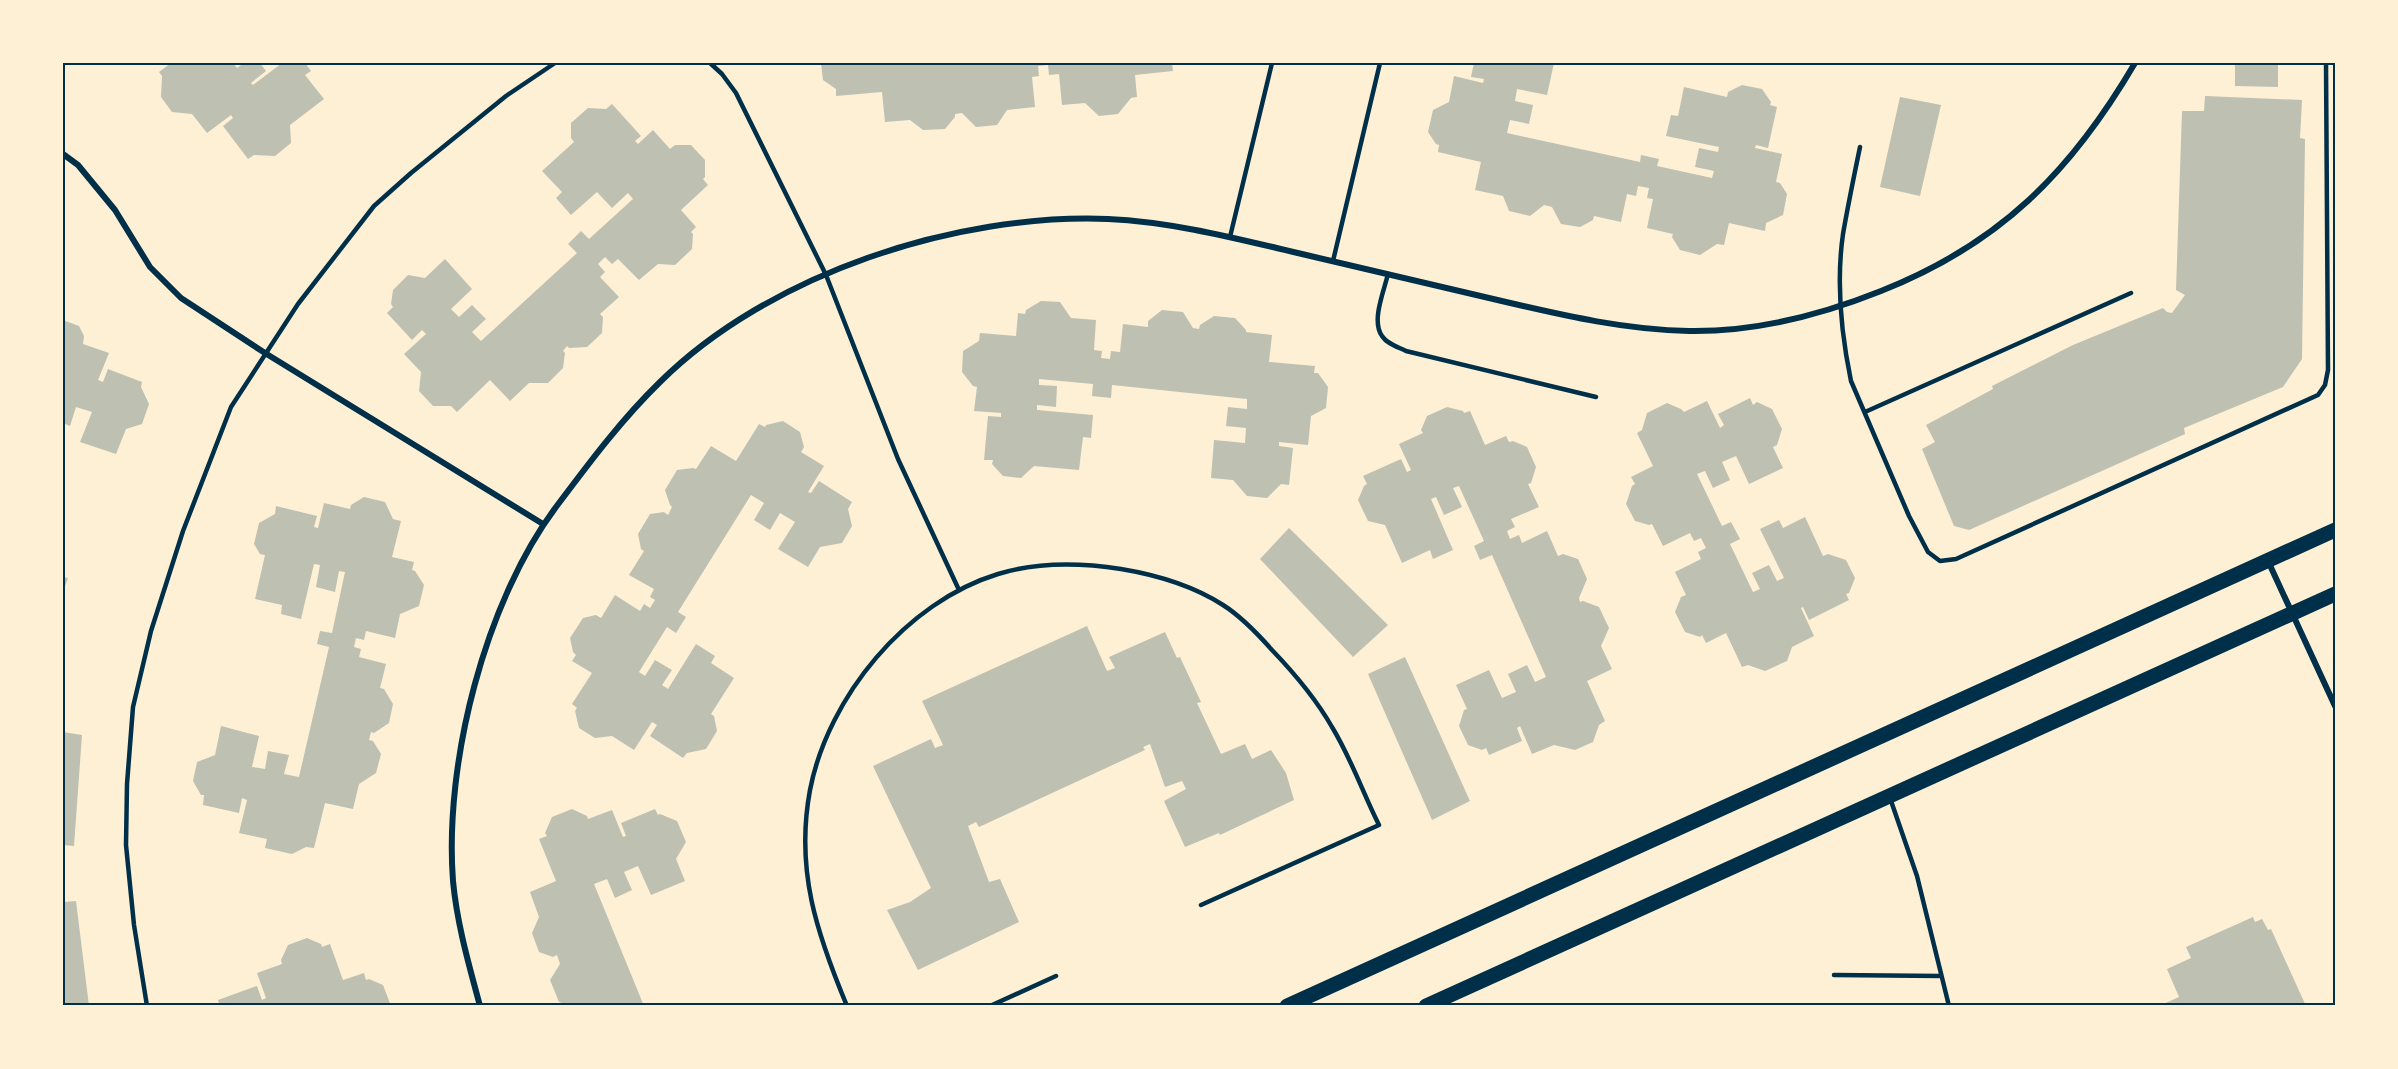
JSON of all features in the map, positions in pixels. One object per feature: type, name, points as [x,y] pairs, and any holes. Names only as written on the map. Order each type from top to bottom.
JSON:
[{"type":"main road","points":[[1287,1006],[2335,530]]},
{"type":"main road","points":[[1426,1006],[2335,594]]},
{"type":"street","points":[[480,1006],[462,943],[453,880],[453,815],[473,689],[496,618],[520,563],[543,524],[607,438],[663,378],[706,343],[764,304],[868,257],[940,236],[1015,223],[1101,219],[1157,223],[1230,237],[1563,315],[1649,329],[1696,331],[1766,325],[1840,308],[1913,279],[1973,245],[2025,206],[2066,164],[2101,118],[2135,63]]},
{"type":"street","points":[[63,154],[78,165],[107,201],[150,267],[181,298],[265,353],[543,524]]},
{"type":"street","points":[[2268,561],[2335,706]]},
{"type":"lane","points":[[147,1006],[134,925],[126,845],[126,784],[133,707],[151,632],[183,531],[231,407],[298,304],[374,206],[506,96],[555,63]]},
{"type":"lane","points":[[710,63],[722,74],[736,93],[826,275],[898,459],[959,590]]},
{"type":"lane","points":[[1230,237],[1272,63]]},
{"type":"lane","points":[[1333,261],[1380,63]]},
{"type":"lane","points":[[1860,147],[1843,236],[1840,308],[1851,381],[1909,516],[1928,552],[1940,561],[1956,559],[2318,396],[2325,385],[2328,370],[2326,63]]},
{"type":"lane","points":[[1388,274],[1377,324],[1382,336],[1392,344],[1406,351],[1596,397]]},
{"type":"lane","points":[[1865,412],[2131,293]]},
{"type":"lane","points":[[847,1006],[819,934],[807,883],[805,831],[810,790],[821,750],[844,702],[873,660],[910,623],[959,590],[999,573],[1043,566],[1100,566],[1149,574],[1196,590],[1224,606],[1252,628],[1300,680],[1333,728],[1379,825],[1201,905]]},
{"type":"lane","points":[[1889,796],[1917,876],[1949,1006]]},
{"type":"lane","points":[[1834,975],[1941,976]]},
{"type":"lane","points":[[990,1006],[1056,976]]},
{"type":"building","points":[[171,63],[233,63],[237,68],[244,63],[260,63],[266,71],[251,83],[253,85],[282,63],[305,63],[311,71],[305,75],[324,99],[290,125],[291,143],[275,156],[254,155],[248,159],[223,126],[233,118],[231,115],[207,133],[192,114],[172,112],[161,97],[162,76],[159,72]]},
{"type":"building","points":[[821,63],[1172,63],[1173,71],[1135,75],[1137,97],[1131,98],[1118,114],[1099,116],[1085,103],[1062,105],[1059,74],[1049,75],[1048,65],[1038,66],[1039,76],[1032,77],[1035,107],[1007,110],[997,125],[976,127],[962,113],[955,114],[945,129],[923,130],[910,120],[885,122],[882,92],[836,96],[836,89],[823,80]]},
{"type":"building","points":[[1474,63],[1554,63],[1547,95],[1517,89],[1515,101],[1533,105],[1529,124],[1510,120],[1507,133],[1640,162],[1641,155],[1659,159],[1657,166],[1712,178],[1714,171],[1695,167],[1699,148],[1718,152],[1719,147],[1666,136],[1671,115],[1678,116],[1684,87],[1727,97],[1728,92],[1742,85],[1762,89],[1771,102],[1770,105],[1777,107],[1768,148],[1756,145],[1755,148],[1782,154],[1776,182],[1780,183],[1787,194],[1783,215],[1766,223],[1765,231],[1729,223],[1724,245],[1717,244],[1700,255],[1680,250],[1672,237],[1673,234],[1647,228],[1653,199],[1647,198],[1649,188],[1638,186],[1636,196],[1627,194],[1621,222],[1594,216],[1593,220],[1580,227],[1561,224],[1552,207],[1544,205],[1530,216],[1509,211],[1503,196],[1475,190],[1481,162],[1438,152],[1439,145],[1428,132],[1433,110],[1449,102],[1454,76],[1483,83],[1484,79],[1471,77]]},
{"type":"building","points":[[2235,63],[2278,63],[2278,87],[2235,86]]},
{"type":"building","points":[[2205,96],[2302,100],[2300,138],[2305,139],[2302,359],[2283,387],[2184,428],[2185,434],[1969,530],[1954,526],[1922,449],[1935,442],[1926,425],[1993,389],[1992,386],[2073,345],[2163,308],[2172,313],[2185,295],[2176,290],[2182,111],[2204,111]]},
{"type":"building","points":[[1900,97],[1941,105],[1920,196],[1880,187]]},
{"type":"building","points":[[612,104],[641,136],[635,141],[638,144],[653,130],[670,149],[675,145],[691,145],[705,160],[703,179],[708,185],[681,210],[696,227],[691,232],[693,234],[692,249],[675,265],[658,264],[639,280],[618,259],[612,264],[605,257],[598,264],[605,272],[600,277],[619,297],[600,314],[603,317],[602,333],[587,347],[569,348],[567,346],[563,351],[565,353],[563,368],[548,383],[529,383],[510,401],[490,380],[457,412],[451,406],[433,406],[419,391],[421,372],[404,354],[426,334],[422,330],[412,340],[387,313],[393,307],[391,304],[393,290],[408,275],[425,278],[445,259],[472,289],[451,309],[459,317],[472,305],[486,319],[472,332],[481,341],[577,253],[568,244],[581,231],[589,239],[633,199],[628,193],[612,208],[597,192],[571,215],[556,198],[562,192],[542,171],[574,142],[571,138],[571,123],[588,108],[606,109]]},
{"type":"building","points":[[1041,301],[1060,302],[1071,318],[1096,320],[1094,350],[1102,351],[1101,358],[1110,359],[1111,351],[1120,352],[1123,324],[1148,327],[1148,321],[1162,310],[1183,312],[1193,328],[1199,329],[1200,325],[1214,316],[1235,318],[1246,332],[1272,335],[1269,362],[1315,366],[1314,373],[1318,373],[1328,387],[1326,408],[1311,416],[1308,445],[1279,442],[1279,446],[1293,448],[1289,485],[1281,484],[1267,498],[1247,496],[1233,480],[1211,478],[1214,440],[1245,443],[1246,428],[1226,426],[1228,407],[1247,409],[1247,399],[1112,385],[1111,398],[1092,396],[1093,384],[1039,379],[1039,385],[1057,386],[1056,407],[1037,405],[1037,410],[1093,415],[1091,438],[1083,437],[1079,470],[1034,466],[1021,478],[1003,476],[992,464],[993,460],[984,460],[988,416],[1001,417],[1001,413],[974,411],[977,387],[973,386],[962,372],[963,351],[979,341],[980,333],[1016,336],[1018,313],[1025,314],[1026,310]]},
{"type":"building","points":[[63,320],[79,326],[84,336],[83,344],[109,353],[98,380],[103,382],[108,369],[142,382],[141,387],[149,404],[142,424],[126,429],[116,454],[80,442],[92,412],[76,407],[70,426],[63,423]]},
{"type":"building","points":[[1750,398],[1753,405],[1757,402],[1772,409],[1782,429],[1777,445],[1773,447],[1783,468],[1749,484],[1736,456],[1722,462],[1730,480],[1713,488],[1705,471],[1697,474],[1722,526],[1731,522],[1740,539],[1730,544],[1753,592],[1760,589],[1752,573],[1769,565],[1777,581],[1784,578],[1760,529],[1779,520],[1783,528],[1805,517],[1823,556],[1828,554],[1846,560],[1855,578],[1849,593],[1846,594],[1849,600],[1809,620],[1803,607],[1801,608],[1814,636],[1792,647],[1787,661],[1765,671],[1748,665],[1742,667],[1726,633],[1706,643],[1702,635],[1700,637],[1685,632],[1675,612],[1681,597],[1686,595],[1675,572],[1701,559],[1698,552],[1706,548],[1701,538],[1694,541],[1690,533],[1663,546],[1652,524],[1635,521],[1626,504],[1632,486],[1635,484],[1631,477],[1653,466],[1637,433],[1642,430],[1647,413],[1667,403],[1684,412],[1707,401],[1720,428],[1724,425],[1718,414]]},
{"type":"building","points":[[1447,407],[1464,413],[1470,411],[1485,445],[1506,436],[1509,442],[1513,441],[1527,447],[1536,467],[1531,483],[1528,484],[1539,507],[1511,519],[1515,527],[1507,531],[1510,539],[1519,535],[1522,543],[1547,531],[1558,556],[1563,554],[1578,559],[1587,579],[1579,598],[1580,602],[1599,607],[1609,628],[1601,646],[1612,669],[1587,681],[1605,721],[1599,725],[1593,742],[1575,750],[1554,745],[1532,754],[1520,726],[1517,728],[1522,741],[1489,755],[1486,748],[1482,750],[1468,745],[1459,726],[1464,710],[1467,709],[1456,685],[1489,670],[1502,698],[1516,692],[1508,674],[1527,665],[1535,682],[1546,677],[1492,555],[1480,560],[1474,546],[1484,541],[1459,486],[1453,488],[1462,507],[1444,515],[1436,497],[1431,499],[1453,550],[1433,559],[1430,550],[1402,563],[1385,525],[1368,521],[1358,500],[1367,484],[1363,476],[1401,459],[1407,472],[1411,470],[1399,444],[1423,433],[1421,430],[1427,416]]},
{"type":"building","points":[[783,421],[800,432],[804,447],[801,452],[824,466],[808,492],[811,493],[819,481],[852,502],[848,509],[852,526],[842,543],[820,547],[808,567],[778,549],[795,522],[780,513],[770,530],[754,520],[764,503],[751,495],[678,612],[686,617],[676,633],[667,627],[639,672],[645,676],[655,660],[672,670],[662,685],[668,689],[696,644],[715,656],[711,663],[734,678],[711,714],[714,716],[717,731],[706,749],[687,753],[683,758],[650,736],[657,725],[652,722],[634,750],[612,736],[595,738],[579,728],[575,711],[577,708],[572,704],[592,673],[572,661],[576,655],[573,652],[570,638],[583,618],[596,615],[601,618],[615,595],[640,611],[644,604],[650,608],[655,600],[650,597],[654,589],[629,575],[644,551],[641,549],[638,534],[650,514],[664,512],[668,515],[672,507],[665,490],[677,470],[696,469],[711,446],[736,461],[759,424],[765,427]]},
{"type":"building","points":[[364,497],[385,502],[393,519],[401,521],[392,557],[414,562],[412,570],[424,585],[419,606],[400,614],[395,638],[366,631],[364,640],[356,638],[354,647],[361,649],[359,657],[386,664],[380,688],[384,689],[393,704],[389,723],[374,733],[371,732],[369,740],[373,741],[381,754],[376,773],[359,784],[353,809],[325,803],[314,848],[306,847],[292,854],[265,848],[267,839],[239,833],[247,800],[242,798],[239,813],[203,805],[204,795],[201,795],[193,781],[197,762],[215,755],[221,726],[259,736],[252,767],[265,769],[268,751],[289,755],[284,774],[299,777],[329,647],[317,644],[320,631],[332,633],[345,572],[339,571],[335,592],[316,587],[320,565],[314,564],[301,619],[281,614],[282,605],[255,599],[265,555],[260,554],[254,544],[259,523],[275,514],[276,506],[317,516],[314,527],[318,528],[324,503],[350,509],[351,505]]},
{"type":"building","points":[[1289,528],[1388,625],[1353,657],[1260,559]]},
{"type":"building","points":[[63,577],[68,578],[63,592]]},
{"type":"building","points":[[1087,626],[1107,671],[1115,668],[1109,657],[1165,632],[1177,658],[1180,657],[1201,702],[1197,703],[1221,754],[1245,744],[1252,759],[1271,750],[1286,773],[1294,800],[1220,835],[1219,833],[1185,847],[1164,801],[1186,789],[1182,781],[1165,787],[1150,744],[1143,747],[1145,750],[979,827],[976,822],[968,826],[989,882],[1000,879],[1019,922],[918,970],[887,910],[910,902],[931,888],[873,766],[931,739],[935,748],[943,745],[922,701]]},
{"type":"building","points":[[1405,657],[1470,801],[1432,820],[1368,674]]},
{"type":"building","points":[[63,732],[82,735],[74,846],[63,845]]},
{"type":"building","points":[[572,809],[587,816],[588,819],[612,810],[623,837],[626,836],[621,823],[655,809],[658,815],[677,821],[686,842],[676,859],[685,881],[651,895],[638,866],[624,872],[632,890],[615,898],[607,879],[594,884],[644,1006],[571,1006],[559,1002],[550,980],[560,964],[557,955],[553,957],[539,952],[532,933],[539,917],[530,892],[556,881],[539,839],[547,836],[545,833],[552,817]]},
{"type":"building","points":[[76,901],[89,1006],[63,1006],[63,902]]},
{"type":"building","points":[[2253,917],[2255,922],[2262,919],[2268,930],[2271,929],[2306,1006],[2159,1006],[2179,997],[2167,969],[2191,958],[2186,947]]},
{"type":"building","points":[[307,938],[321,944],[322,947],[330,944],[343,980],[364,973],[366,980],[369,979],[383,985],[391,1006],[220,1006],[218,1000],[257,986],[262,1000],[266,998],[257,973],[282,964],[281,960],[288,945]]}]
